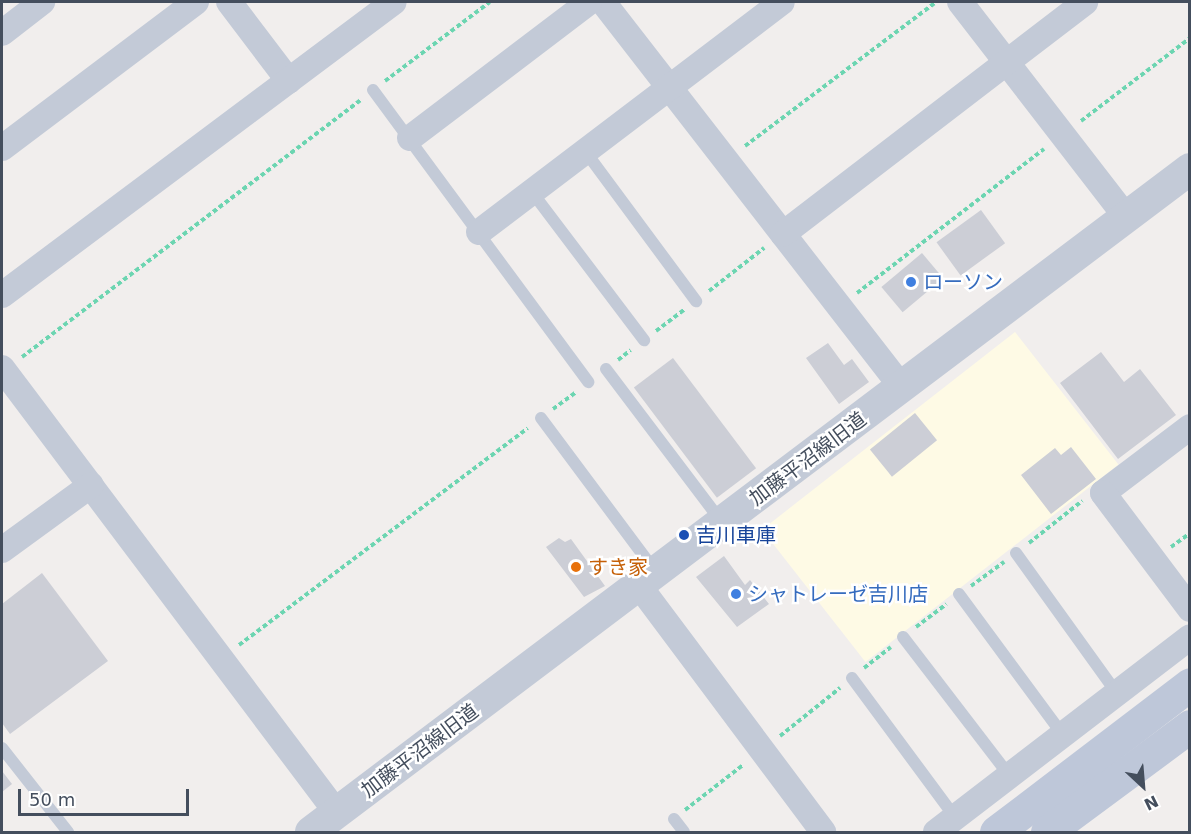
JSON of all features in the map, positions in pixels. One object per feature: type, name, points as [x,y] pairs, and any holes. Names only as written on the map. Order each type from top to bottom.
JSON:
[{"type":"main road","points":[[996,832],[1190,684]]},
{"type":"main road","points":[[1047,832],[1190,726]]},
{"type":"street","points":[[2,33],[42,2]]},
{"type":"street","points":[[2,148],[196,2]]},
{"type":"street","points":[[229,2],[289,81]]},
{"type":"street","points":[[2,295],[393,2]]},
{"type":"street","points":[[410,138],[590,2]]},
{"type":"street","points":[[603,2],[903,387]]},
{"type":"street","points":[[479,232],[782,2]]},
{"type":"street","points":[[960,2],[1126,217]]},
{"type":"street","points":[[783,234],[1085,2]]},
{"type":"street","name":"加藤平沼線旧道","points":[[311,832],[649,580],[1190,169]]},
{"type":"street","points":[[3,373],[91,485],[337,813]]},
{"type":"street","points":[[1190,427],[1103,493],[1190,609]]},
{"type":"street","points":[[2,550],[91,485]]},
{"type":"street","points":[[649,580],[753,735],[760,752],[823,832]]},
{"type":"street","points":[[945,825],[1190,637]]},
{"type":"street","points":[[1115,693],[1136,725]]},
{"type":"lane","points":[[373,90],[588,382]]},
{"type":"lane","points":[[585,151],[696,301]]},
{"type":"lane","points":[[532,192],[644,340]]},
{"type":"lane","points":[[606,369],[723,524]]},
{"type":"lane","points":[[541,418],[649,580]]},
{"type":"lane","points":[[1016,553],[1115,693]]},
{"type":"lane","points":[[959,594],[1063,735]]},
{"type":"lane","points":[[903,637],[1009,775]]},
{"type":"lane","points":[[852,678],[945,825]]},
{"type":"lane","points":[[2,748],[68,832]]},
{"type":"lane","points":[[674,819],[684,832]]},
{"type":"path","points":[[3,373],[490,2]]},
{"type":"path","points":[[726,160],[936,2]]},
{"type":"path","points":[[838,306],[1190,38]]},
{"type":"path","points":[[606,369],[783,234]]},
{"type":"path","points":[[221,658],[588,382]]},
{"type":"path","points":[[674,819],[903,637],[1016,553],[1094,491],[1103,493]]},
{"type":"shaded area","points":[[1015,332],[1118,464],[865,662],[762,530]]},
{"type":"building","points":[[981,210],[1005,243],[961,275],[937,242]]},
{"type":"building","name":"ローソン","points":[[922,253],[943,278],[903,312],[881,287]]},
{"type":"building","points":[[828,343],[844,365],[852,359],[869,382],[839,404],[806,358]]},
{"type":"building","points":[[1101,352],[1124,382],[1140,369],[1176,415],[1118,459],[1060,383]]},
{"type":"building","points":[[673,358],[756,468],[717,498],[634,387]]},
{"type":"building","points":[[915,413],[937,440],[892,477],[870,450]]},
{"type":"building","points":[[1071,447],[1096,479],[1051,514],[1021,475],[1055,448],[1061,455]]},
{"type":"building","name":"すき家","points":[[559,538],[565,542],[571,539],[605,586],[584,597],[546,547]]},
{"type":"building","name":"シャトレーゼ吉川店","points":[[724,556],[745,585],[750,580],[769,604],[737,627],[696,577]]},
{"type":"building","points":[[42,573],[108,661],[10,734],[2,723],[2,604]]},
{"type":"building","points":[[2,771],[12,784],[2,792]]},
{"type":"place","name":"ローソン","points":[[911,282]]},
{"type":"place","name":"吉川車庫","points":[[684,535]]},
{"type":"place","name":"すき家","points":[[576,567]]},
{"type":"place","name":"シャトレーゼ吉川店","points":[[736,594]]}]
